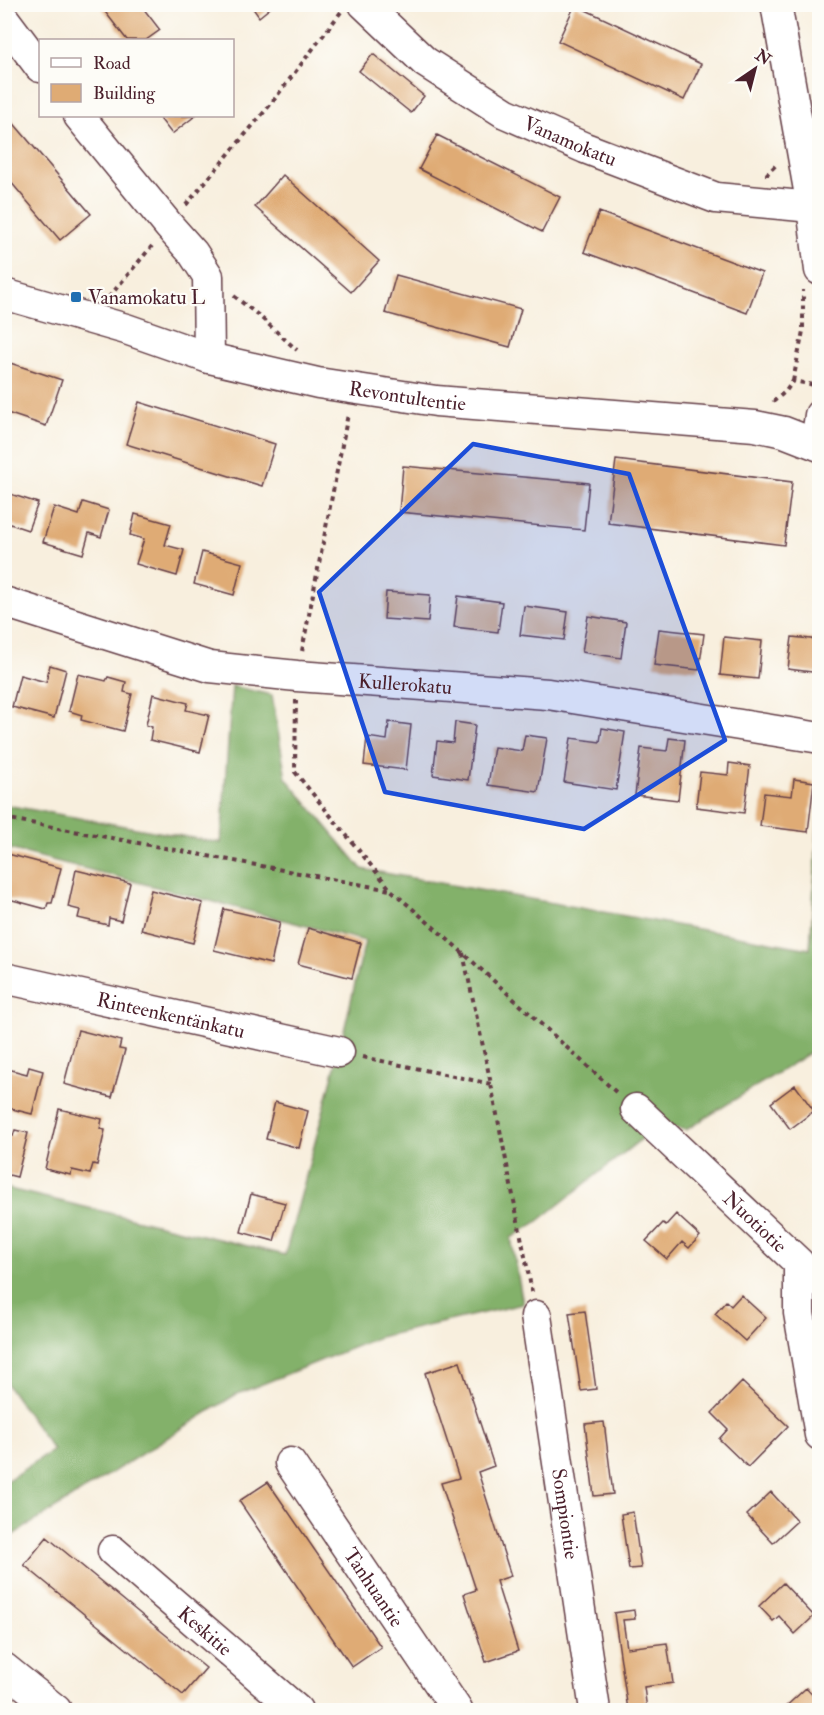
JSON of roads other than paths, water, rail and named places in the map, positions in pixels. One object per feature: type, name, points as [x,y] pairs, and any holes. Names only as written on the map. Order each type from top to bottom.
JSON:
[{"type":"street","name":"Vanamokatu","points":[[364,4],[425,62],[505,113],[585,148],[716,198],[812,207]]},
{"type":"street","points":[[776,4],[812,207],[819,270]]},
{"type":"street","points":[[4,19],[39,66]]},
{"type":"street","points":[[80,117],[193,253],[208,276],[209,358]]},
{"type":"street","name":"Revontultentie","points":[[4,294],[126,329],[209,358],[318,384],[436,401],[755,426],[784,432],[818,435]]},
{"type":"street","name":"Kullerokatu","points":[[4,602],[210,667],[297,676],[548,694],[814,737]]},
{"type":"street","name":"Rinteenkentänkatu","points":[[4,978],[339,1052]]},
{"type":"street","name":"Nuotiotie","points":[[636,1109],[809,1256],[799,1313],[819,1435]]},
{"type":"street","name":"Sompiontie","points":[[536,1316],[595,1710]]},
{"type":"street","name":"Tanhuantie","points":[[290,1463],[457,1710]]},
{"type":"street","name":"Keskitie","points":[[113,1551],[297,1710]]},
{"type":"street","points":[[4,1668],[56,1710]]},
{"type":"place","name":"Vanamokatu L","points":[[76,297]]}]
